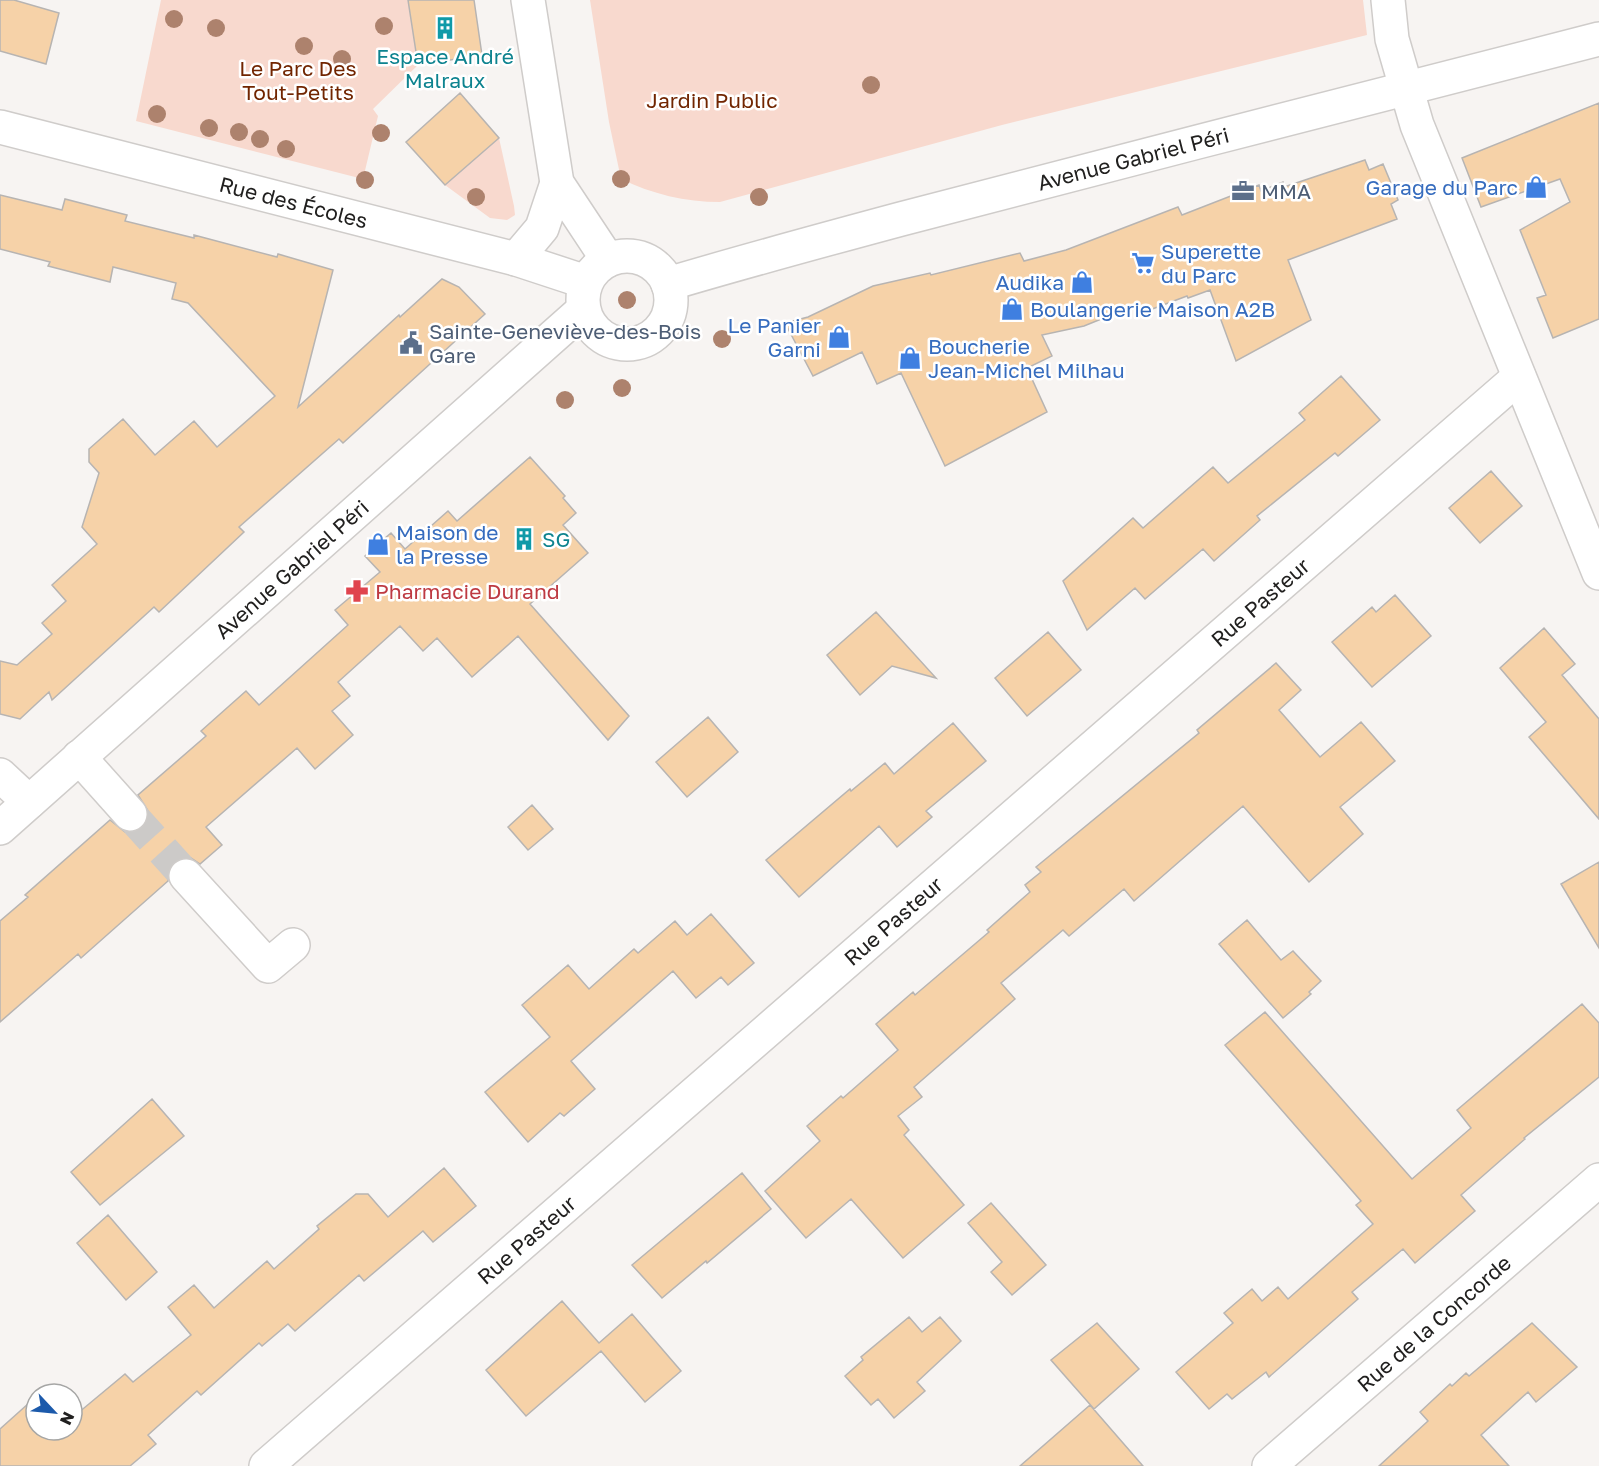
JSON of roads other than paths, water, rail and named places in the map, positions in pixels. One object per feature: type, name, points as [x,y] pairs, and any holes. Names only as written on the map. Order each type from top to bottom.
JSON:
[{"type":"street","points":[[528,0],[557,183],[593,284],[592,328],[608,341],[653,349],[658,332],[671,309],[668,284],[661,271],[650,262],[637,257],[622,256],[593,284]]},
{"type":"street","points":[[1388,0],[1392,39],[1417,125],[1599,573]]},
{"type":"street","name":"Avenue Gabriel Péri","points":[[668,284],[1021,187],[1599,39]]},
{"type":"street","name":"Rue des Écoles","points":[[0,127],[516,259],[593,284]]},
{"type":"street","points":[[516,259],[542,228],[557,183]]},
{"type":"street","name":"Avenue Gabriel Péri","points":[[0,828],[593,284]]},
{"type":"street","name":"Rue Pasteur","points":[[266,1466],[1519,377]]},
{"type":"street","points":[[79,757],[130,814]]},
{"type":"street","points":[[0,775],[29,802]]},
{"type":"street","points":[[186,876],[268,966],[293,945]]},
{"type":"street","name":"Rue de la Concorde","points":[[1269,1466],[1599,1180]]},
{"type":"tunnel","points":[[130,814],[186,876]]},
{"type":"place","name":"Espace André Malraux","points":[[445,28]]},
{"type":"place","name":"Garage du Parc","points":[[1536,187]]},
{"type":"place","name":"MMA","points":[[1243,191]]},
{"type":"place","name":"Superette du Parc","points":[[1143,263]]},
{"type":"place","name":"Audika","points":[[1082,282]]},
{"type":"place","name":"Boulangerie Maison A2B","points":[[1012,309]]},
{"type":"place","name":"Le Panier Garni","points":[[839,337]]},
{"type":"place","name":"Sainte-Geneviève-des-Bois Gare","points":[[411,343]]},
{"type":"place","name":"Boucherie Jean-Michel Milhau","points":[[910,358]]},
{"type":"place","name":"SG","points":[[524,539]]},
{"type":"place","name":"Maison de la Presse","points":[[378,544]]},
{"type":"place","name":"Pharmacie Durand","points":[[357,591]]},
{"type":"park label","name":"Le Parc Des Tout-Petits","points":[[298,80]]},
{"type":"park label","name":"Jardin Public","points":[[712,100]]}]
